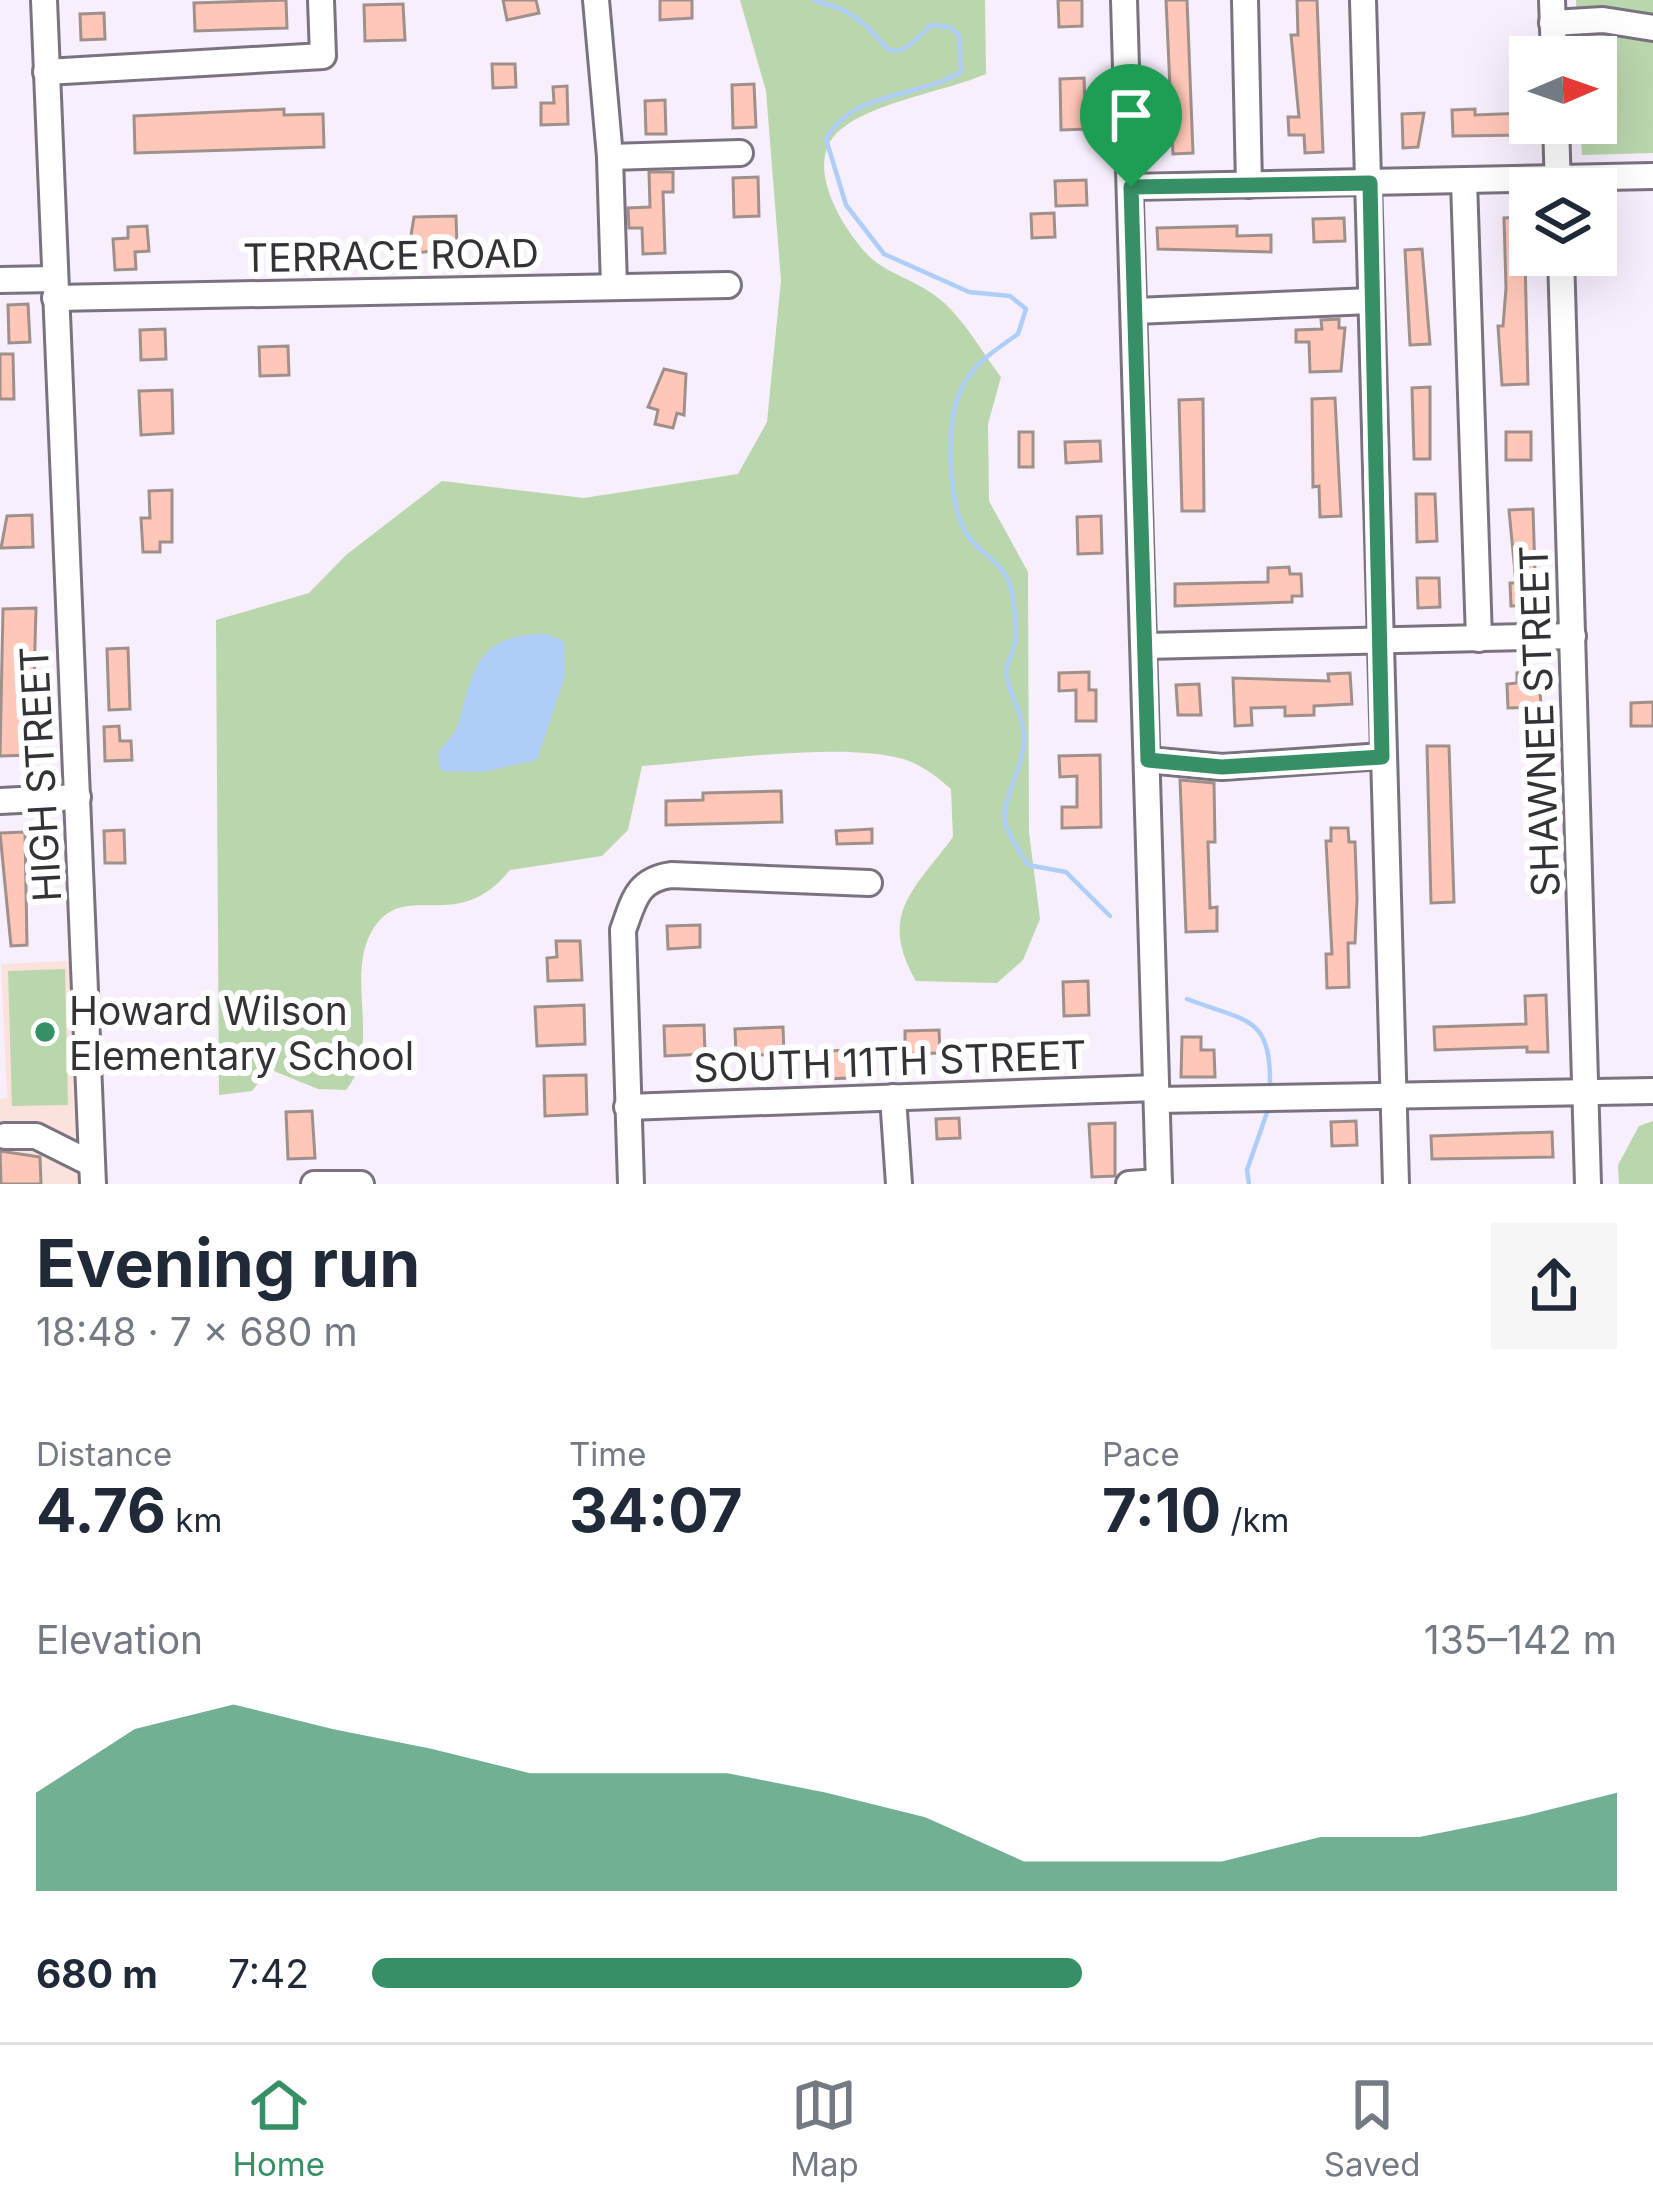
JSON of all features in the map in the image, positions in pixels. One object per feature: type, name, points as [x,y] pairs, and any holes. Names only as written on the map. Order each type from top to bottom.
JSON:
[{"type":"street","name":"HIGH STREET","points":[[44,0],[92,1174]]},
{"type":"street","points":[[46,72],[323,56],[321,0]]},
{"type":"street","points":[[596,0],[610,157],[614,286]]},
{"type":"street","points":[[1124,0],[1159,1183],[1129,1184]]},
{"type":"street","points":[[1245,0],[1250,185]]},
{"type":"street","points":[[1364,0],[1396,1184]]},
{"type":"street","points":[[1552,11],[1653,28]]},
{"type":"street","points":[[610,157],[740,153]]},
{"type":"street","points":[[1617,179],[1653,176]]},
{"type":"street","points":[[1464,181],[1479,639]]},
{"type":"street","points":[[1131,187],[1509,182]]},
{"type":"street","name":"SHAWNEE STREET","points":[[1562,276],[1588,1184]]},
{"type":"street","name":"TERRACE ROAD","points":[[0,280],[54,288],[728,285]]},
{"type":"street","points":[[1135,311],[1371,301]]},
{"type":"street","points":[[1144,646],[1574,635]]},
{"type":"street","points":[[1148,760],[1222,767],[1382,757]]},
{"type":"street","points":[[0,801],[77,797]]},
{"type":"street","points":[[631,1184],[622,972],[636,892],[651,878],[671,875],[869,883]]},
{"type":"street","name":"SOUTH 11TH STREET","points":[[627,1106],[893,1097],[1653,1091]]},
{"type":"street","points":[[893,1097],[899,1184]]},
{"type":"street","points":[[4,1136],[35,1136],[92,1174]]},
{"type":"street","points":[[314,1184],[362,1184]]},
{"type":"shaded area","name":"Howard Wilson Elementary School","points":[[84,960],[93,1184],[0,1184],[0,1099],[7,1098],[1,964]]},
{"type":"green space","points":[[740,0],[985,0],[986,74],[854,120],[829,143],[825,176],[837,211],[866,253],[946,305],[1001,377],[988,424],[989,501],[1028,572],[1029,832],[1040,919],[1023,960],[997,983],[916,981],[900,938],[901,920],[914,888],[953,837],[951,789],[918,765],[895,757],[838,752],[642,766],[628,830],[602,856],[510,870],[473,899],[406,906],[379,921],[362,961],[362,1050],[346,1090],[318,1089],[269,1069],[252,1091],[219,1095],[216,620],[309,593],[346,555],[442,481],[584,498],[738,474],[767,422],[781,280],[766,91]]},
{"type":"green space","points":[[1576,0],[1653,0],[1653,153],[1582,155],[1581,144],[1617,144],[1617,36],[1577,36]]},
{"type":"green space","points":[[65,969],[68,1105],[12,1106],[8,971]]},
{"type":"green space","points":[[1653,1121],[1653,1184],[1619,1184],[1618,1165],[1639,1126]]},
{"type":"water","points":[[546,634],[564,641],[565,676],[537,760],[483,772],[441,771],[438,753],[457,727],[483,657],[506,640]]},
{"type":"building","points":[[286,0],[287,28],[195,31],[194,3]]},
{"type":"building","points":[[503,0],[536,0],[539,13],[507,20]]},
{"type":"building","points":[[660,0],[692,0],[692,18],[660,20]]},
{"type":"building","points":[[1058,0],[1082,0],[1082,26],[1059,27]]},
{"type":"building","points":[[1166,0],[1187,0],[1193,153],[1173,154]]},
{"type":"building","points":[[1297,0],[1317,0],[1323,152],[1305,153],[1304,135],[1289,135],[1288,117],[1299,117],[1291,35],[1298,35]]},
{"type":"building","points":[[403,4],[405,40],[365,41],[364,5]]},
{"type":"building","points":[[104,13],[105,39],[81,40],[80,14]]},
{"type":"building","points":[[492,64],[515,64],[516,87],[493,88]]},
{"type":"building","points":[[1084,78],[1086,129],[1061,130],[1060,79]]},
{"type":"building","points":[[754,84],[756,127],[733,128],[732,85]]},
{"type":"building","points":[[567,86],[568,124],[541,125],[541,103],[554,103],[553,87]]},
{"type":"building","points":[[665,100],[666,134],[646,134],[645,101]]},
{"type":"building","points":[[284,109],[284,115],[323,114],[324,147],[135,153],[134,116]]},
{"type":"building","points":[[1452,110],[1509,114],[1509,135],[1453,136]]},
{"type":"building","points":[[1424,113],[1418,147],[1403,148],[1402,114]]},
{"type":"building","points":[[649,172],[673,172],[673,192],[663,192],[665,253],[643,254],[642,228],[629,228],[628,208],[650,207]]},
{"type":"building","points":[[758,177],[759,216],[734,217],[733,178]]},
{"type":"building","points":[[1086,180],[1087,205],[1056,206],[1055,181]]},
{"type":"building","points":[[1054,213],[1055,237],[1032,238],[1031,214]]},
{"type":"building","points":[[456,216],[457,248],[408,254],[414,217]]},
{"type":"building","points":[[1344,218],[1345,241],[1314,242],[1313,219]]},
{"type":"building","points":[[1504,218],[1509,218],[1509,276],[1525,276],[1528,384],[1502,385],[1498,326],[1503,326],[1506,288]]},
{"type":"building","points":[[147,226],[149,251],[135,252],[136,269],[115,270],[113,239],[128,238],[128,227]]},
{"type":"building","points":[[1237,226],[1237,236],[1271,235],[1271,252],[1158,249],[1157,228]]},
{"type":"building","points":[[1422,249],[1430,344],[1410,345],[1405,250]]},
{"type":"building","points":[[28,304],[30,342],[9,343],[8,305]]},
{"type":"building","points":[[1339,319],[1339,328],[1345,328],[1341,371],[1310,372],[1309,342],[1296,342],[1296,330],[1322,329],[1321,320]]},
{"type":"building","points":[[165,329],[166,359],[141,360],[140,330]]},
{"type":"building","points":[[288,346],[289,375],[260,376],[259,347]]},
{"type":"building","points":[[0,354],[13,354],[14,399],[0,399]]},
{"type":"building","points":[[664,369],[686,374],[684,415],[677,413],[673,428],[655,424],[658,410],[648,407]]},
{"type":"building","points":[[1430,387],[1430,459],[1414,459],[1412,388]]},
{"type":"building","points":[[172,390],[173,433],[141,435],[139,391]]},
{"type":"building","points":[[1335,398],[1341,516],[1320,517],[1319,486],[1313,487],[1312,399]]},
{"type":"building","points":[[1203,399],[1204,511],[1182,511],[1179,400]]},
{"type":"building","points":[[1019,432],[1033,432],[1033,467],[1019,467]]},
{"type":"building","points":[[1506,432],[1531,432],[1531,460],[1506,460]]},
{"type":"building","points":[[1100,441],[1101,461],[1066,463],[1065,442]]},
{"type":"building","points":[[172,490],[172,542],[160,542],[160,552],[143,552],[141,518],[150,518],[149,491]]},
{"type":"building","points":[[1416,494],[1435,494],[1437,541],[1417,542]]},
{"type":"building","points":[[1533,509],[1536,605],[1511,606],[1510,583],[1516,583],[1509,510]]},
{"type":"building","points":[[32,515],[33,547],[1,548],[7,516]]},
{"type":"building","points":[[1101,516],[1102,553],[1078,554],[1077,517]]},
{"type":"building","points":[[1289,567],[1290,574],[1301,574],[1302,596],[1292,596],[1292,602],[1175,606],[1175,584],[1268,582],[1268,568]]},
{"type":"building","points":[[1417,578],[1439,578],[1440,607],[1418,608]]},
{"type":"building","points":[[36,608],[32,755],[0,756],[3,609]]},
{"type":"building","points":[[128,648],[130,709],[109,710],[107,649]]},
{"type":"building","points":[[1089,672],[1089,690],[1096,690],[1096,721],[1076,721],[1076,690],[1059,691],[1059,673]]},
{"type":"building","points":[[1539,672],[1541,707],[1508,708],[1507,684],[1517,683],[1517,673]]},
{"type":"building","points":[[1350,673],[1352,704],[1314,706],[1314,715],[1285,716],[1285,707],[1251,708],[1252,725],[1235,726],[1233,678],[1329,681],[1328,674]]},
{"type":"building","points":[[1199,684],[1201,715],[1178,715],[1176,685]]},
{"type":"building","points":[[1653,702],[1653,726],[1631,726],[1631,703]]},
{"type":"building","points":[[119,726],[120,741],[131,741],[132,760],[105,761],[104,727]]},
{"type":"building","points":[[1427,746],[1449,746],[1454,902],[1431,903]]},
{"type":"building","points":[[1100,755],[1101,827],[1062,828],[1062,807],[1077,807],[1077,776],[1060,777],[1059,756]]},
{"type":"building","points":[[1180,780],[1214,783],[1215,842],[1208,842],[1210,908],[1217,907],[1217,931],[1186,932]]},
{"type":"building","points":[[781,791],[782,822],[666,825],[666,801],[703,800],[703,793]]},
{"type":"building","points":[[1331,828],[1348,828],[1349,842],[1355,842],[1357,899],[1355,943],[1348,943],[1349,987],[1327,988],[1326,954],[1332,954],[1326,841],[1331,841]]},
{"type":"building","points":[[872,829],[872,843],[837,844],[836,831]]},
{"type":"building","points":[[124,830],[125,863],[105,863],[104,831]]},
{"type":"building","points":[[25,832],[27,945],[11,946],[0,833]]},
{"type":"building","points":[[700,925],[700,947],[668,949],[667,926]]},
{"type":"building","points":[[556,941],[580,941],[582,980],[548,981],[547,958],[557,957]]},
{"type":"building","points":[[1088,981],[1089,1015],[1064,1016],[1063,982]]},
{"type":"building","points":[[1546,995],[1548,1052],[1527,1052],[1527,1047],[1435,1050],[1434,1027],[1526,1024],[1525,996]]},
{"type":"building","points":[[584,1005],[585,1044],[537,1046],[535,1007]]},
{"type":"building","points":[[704,1025],[705,1054],[665,1056],[664,1026]]},
{"type":"building","points":[[783,1027],[784,1054],[736,1056],[735,1029]]},
{"type":"building","points":[[939,1030],[940,1053],[905,1054],[905,1031]]},
{"type":"building","points":[[1182,1037],[1201,1037],[1201,1050],[1214,1050],[1215,1077],[1181,1077]]},
{"type":"building","points":[[859,1050],[859,1069],[849,1070],[849,1078],[826,1079],[825,1051]]},
{"type":"building","points":[[586,1075],[587,1114],[545,1116],[544,1076]]},
{"type":"building","points":[[312,1111],[315,1158],[288,1159],[286,1112]]},
{"type":"building","points":[[959,1118],[960,1138],[937,1139],[936,1119]]},
{"type":"building","points":[[1356,1121],[1357,1145],[1332,1146],[1331,1122]]},
{"type":"building","points":[[1115,1123],[1115,1176],[1092,1177],[1089,1124]]},
{"type":"building","points":[[1552,1132],[1553,1157],[1432,1159],[1431,1136]]},
{"type":"building","name":"Howard Wilson Elementary School","points":[[0,1151],[40,1157],[41,1184],[1,1184]]},
{"type":"waterway","points":[[814,0],[850,14],[894,51],[915,41],[931,25],[950,27],[959,35],[961,72],[852,112],[826,139],[846,205],[884,254],[969,292],[1010,296],[1026,309],[1018,334],[985,359],[962,388],[951,429],[954,492],[966,533],[1008,579],[1014,602],[1015,643],[1006,673],[1024,738],[1006,806],[1008,830],[1028,865],[1066,872],[1110,916]]},
{"type":"waterway","points":[[1187,999],[1240,1018],[1260,1033],[1270,1086]]},
{"type":"waterway","points":[[1249,1184],[1247,1170],[1270,1104]]},
{"type":"place","name":"Howard Wilson Elementary School","points":[[45,1032]]},
{"type":"route","points":[[1370,183],[1382,757],[1222,767],[1148,760],[1131,187],[1370,183]]}]
